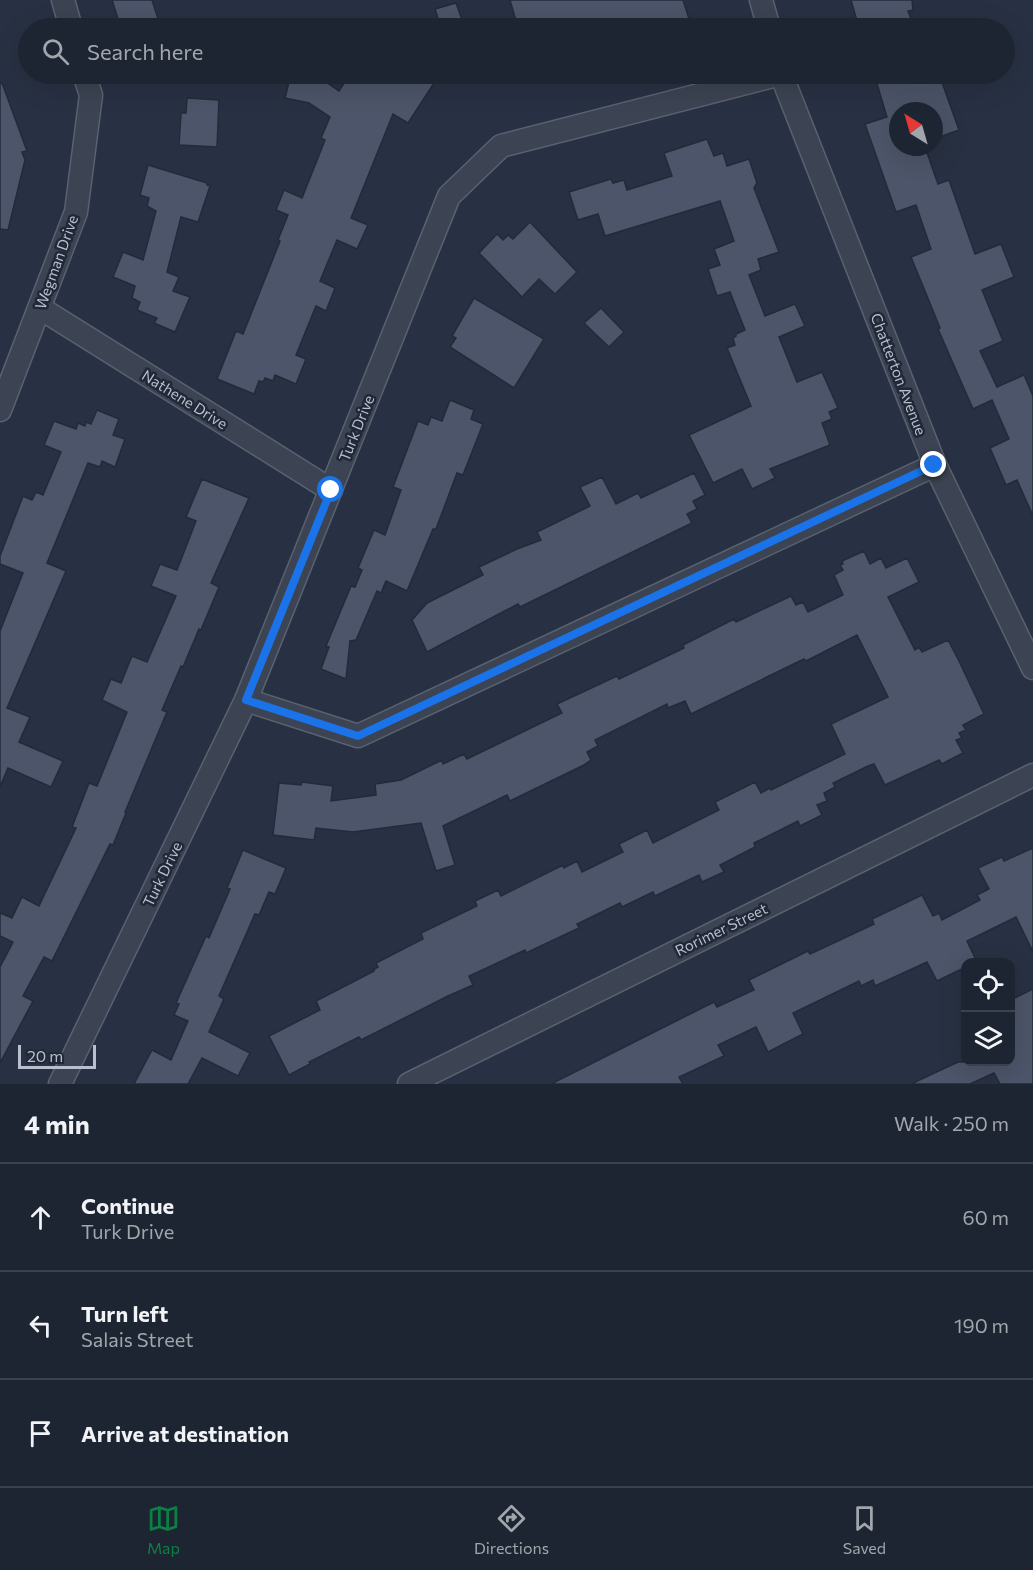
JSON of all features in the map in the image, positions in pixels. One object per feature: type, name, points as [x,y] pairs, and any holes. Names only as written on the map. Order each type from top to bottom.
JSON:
[{"type":"street","points":[[63,0],[68,18]]},
{"type":"street","points":[[761,0],[766,18]]},
{"type":"street","name":"Wegman Drive","points":[[0,410],[76,212],[91,95],[87,84]]},
{"type":"street","name":"Turk Drive","points":[[60,1084],[246,700],[449,196],[501,146],[742,84]]},
{"type":"street","name":"Chatterton Avenue","points":[[785,84],[934,465],[1033,668]]},
{"type":"street","name":"Nathene Drive","points":[[40,308],[331,490]]},
{"type":"street","points":[[246,700],[358,736],[934,465]]},
{"type":"street","name":"Rorimer Street","points":[[409,1084],[1033,775]]},
{"type":"building","points":[[112,0],[152,0],[158,18],[118,18]]},
{"type":"building","points":[[510,0],[683,0],[689,18],[515,18]]},
{"type":"building","points":[[851,0],[912,0],[913,10],[908,11],[911,18],[856,18]]},
{"type":"building","points":[[456,3],[461,18],[438,18],[435,9]]},
{"type":"building","points":[[2,83],[27,151],[22,152],[25,160],[8,230],[0,229],[0,84]]},
{"type":"building","points":[[288,84],[329,84],[339,91],[344,84],[433,84],[408,123],[393,114],[351,218],[368,225],[357,249],[337,240],[320,281],[335,288],[326,311],[316,306],[296,355],[306,359],[296,384],[275,375],[273,381],[265,378],[263,382],[259,381],[254,394],[217,379],[236,331],[243,334],[280,241],[278,240],[288,215],[276,210],[284,190],[302,198],[325,140],[321,138],[330,117],[309,103],[285,98]]},
{"type":"building","points":[[877,84],[943,84],[959,130],[943,136],[943,102],[889,102],[889,156],[928,156],[938,184],[949,180],[975,254],[1001,244],[1014,277],[982,290],[1003,341],[980,351],[997,387],[1024,375],[1033,396],[1033,516],[1017,480],[1006,485],[990,448],[1009,439],[992,400],[973,409],[938,329],[940,328],[911,257],[931,249],[916,205],[896,212],[865,124],[887,117]]},
{"type":"building","points":[[187,98],[219,100],[217,147],[179,145],[181,113],[186,113]]},
{"type":"building","points":[[707,139],[714,156],[723,153],[727,166],[749,159],[757,183],[754,188],[779,252],[758,259],[761,270],[749,275],[765,316],[795,304],[805,326],[779,337],[797,382],[822,372],[838,408],[829,412],[832,419],[822,423],[830,445],[770,469],[775,478],[752,489],[742,469],[713,483],[689,435],[751,406],[727,348],[735,345],[733,338],[736,334],[745,330],[730,292],[717,296],[708,269],[720,265],[714,249],[734,241],[720,201],[605,236],[598,214],[578,220],[569,192],[611,179],[613,183],[624,180],[627,190],[672,176],[664,153]]},
{"type":"building","points":[[148,165],[207,183],[210,186],[198,222],[181,217],[167,272],[179,277],[173,291],[190,297],[175,332],[154,323],[157,318],[137,310],[140,302],[132,298],[135,286],[113,277],[123,252],[143,260],[156,211],[147,206],[149,198],[140,195]]},
{"type":"building","points":[[530,222],[577,272],[555,294],[539,279],[522,297],[479,253],[497,234],[503,240],[508,235],[513,239]]},
{"type":"building","points":[[474,298],[544,339],[514,388],[450,347],[456,338],[452,336]]},
{"type":"building","points":[[601,308],[624,332],[609,347],[584,323]]},
{"type":"building","points":[[450,400],[474,410],[471,419],[483,424],[463,475],[457,473],[436,529],[433,529],[407,591],[386,581],[381,593],[377,591],[356,640],[350,641],[346,679],[321,669],[329,647],[326,646],[351,586],[355,587],[362,570],[358,568],[374,530],[385,535],[401,490],[393,487],[418,421],[428,425],[431,417],[442,421]]},
{"type":"building","points":[[97,410],[119,419],[113,435],[125,439],[115,467],[102,461],[100,467],[88,463],[47,563],[66,571],[7,708],[30,717],[19,742],[63,761],[51,787],[8,768],[0,787],[0,631],[23,573],[0,564],[0,556],[23,496],[32,500],[36,492],[43,495],[61,452],[44,445],[54,421],[76,429],[78,423],[85,426],[86,422],[91,424]]},
{"type":"building","points":[[694,473],[705,495],[693,501],[697,509],[687,514],[692,523],[520,607],[518,604],[427,652],[412,620],[427,603],[483,575],[479,567],[541,540],[537,532],[590,506],[580,487],[602,477],[616,504],[638,493],[641,498]]},
{"type":"building","points":[[202,479],[249,498],[211,583],[219,587],[162,710],[167,712],[113,845],[110,844],[52,961],[44,957],[23,996],[33,1001],[0,1063],[0,967],[13,942],[0,936],[0,913],[12,918],[22,897],[39,906],[76,828],[72,827],[89,783],[97,786],[127,712],[102,700],[111,679],[121,683],[132,656],[147,662],[176,596],[151,586],[160,564],[177,570],[196,521],[186,517]]},
{"type":"building","points":[[864,551],[870,564],[881,558],[886,568],[907,558],[919,582],[888,597],[915,650],[919,647],[922,652],[948,640],[959,661],[984,714],[963,725],[966,730],[959,733],[962,738],[956,740],[963,753],[942,764],[939,760],[885,785],[874,764],[868,766],[833,783],[835,787],[824,793],[827,801],[817,805],[822,815],[800,826],[798,821],[754,843],[755,847],[720,865],[724,872],[702,882],[699,875],[655,896],[653,892],[622,907],[620,903],[577,924],[579,928],[469,976],[473,985],[361,1040],[359,1037],[309,1062],[310,1064],[289,1075],[269,1036],[320,1010],[316,1001],[374,971],[378,967],[376,963],[423,939],[421,933],[477,906],[475,901],[498,890],[501,896],[563,865],[564,868],[577,861],[582,872],[623,852],[619,844],[647,830],[653,843],[719,810],[715,802],[755,782],[761,793],[770,788],[771,790],[845,754],[831,724],[888,697],[857,635],[691,714],[685,701],[668,708],[667,704],[595,740],[598,746],[587,752],[591,760],[584,765],[510,801],[507,795],[443,826],[455,865],[436,871],[421,823],[353,832],[316,828],[314,840],[273,835],[279,783],[301,785],[302,782],[333,786],[331,801],[376,795],[375,784],[401,780],[442,760],[443,764],[464,754],[467,759],[562,713],[557,704],[617,676],[619,679],[684,648],[683,645],[734,619],[736,622],[791,596],[796,605],[803,602],[808,612],[843,595],[834,575],[843,570],[840,565],[843,564],[842,561]]},
{"type":"building","points":[[1033,848],[1033,952],[1016,917],[967,941],[975,958],[961,958],[961,969],[937,981],[927,962],[875,986],[873,980],[861,986],[859,981],[793,1013],[803,1034],[768,1052],[756,1027],[718,1045],[724,1056],[679,1077],[683,1084],[551,1084],[714,1002],[717,1007],[754,990],[749,980],[808,951],[810,954],[874,924],[872,919],[922,895],[933,916],[939,913],[942,920],[980,900],[977,895],[989,889],[978,868],[1002,857],[1004,861]]},
{"type":"building","points":[[243,850],[286,868],[275,894],[269,892],[259,915],[255,914],[219,996],[224,999],[209,1032],[250,1053],[238,1076],[202,1058],[188,1084],[134,1084],[152,1050],[171,1060],[188,1021],[174,1015],[179,1004],[176,1003],[206,936],[209,938],[230,889],[227,888]]},
{"type":"building","points":[[1033,989],[1033,1084],[1000,1084],[994,1073],[970,1084],[911,1084],[958,1062],[961,1062],[961,1066],[1015,1066],[1015,998]]},
{"type":"route","points":[[331,490],[246,700],[358,736],[934,465]]}]
